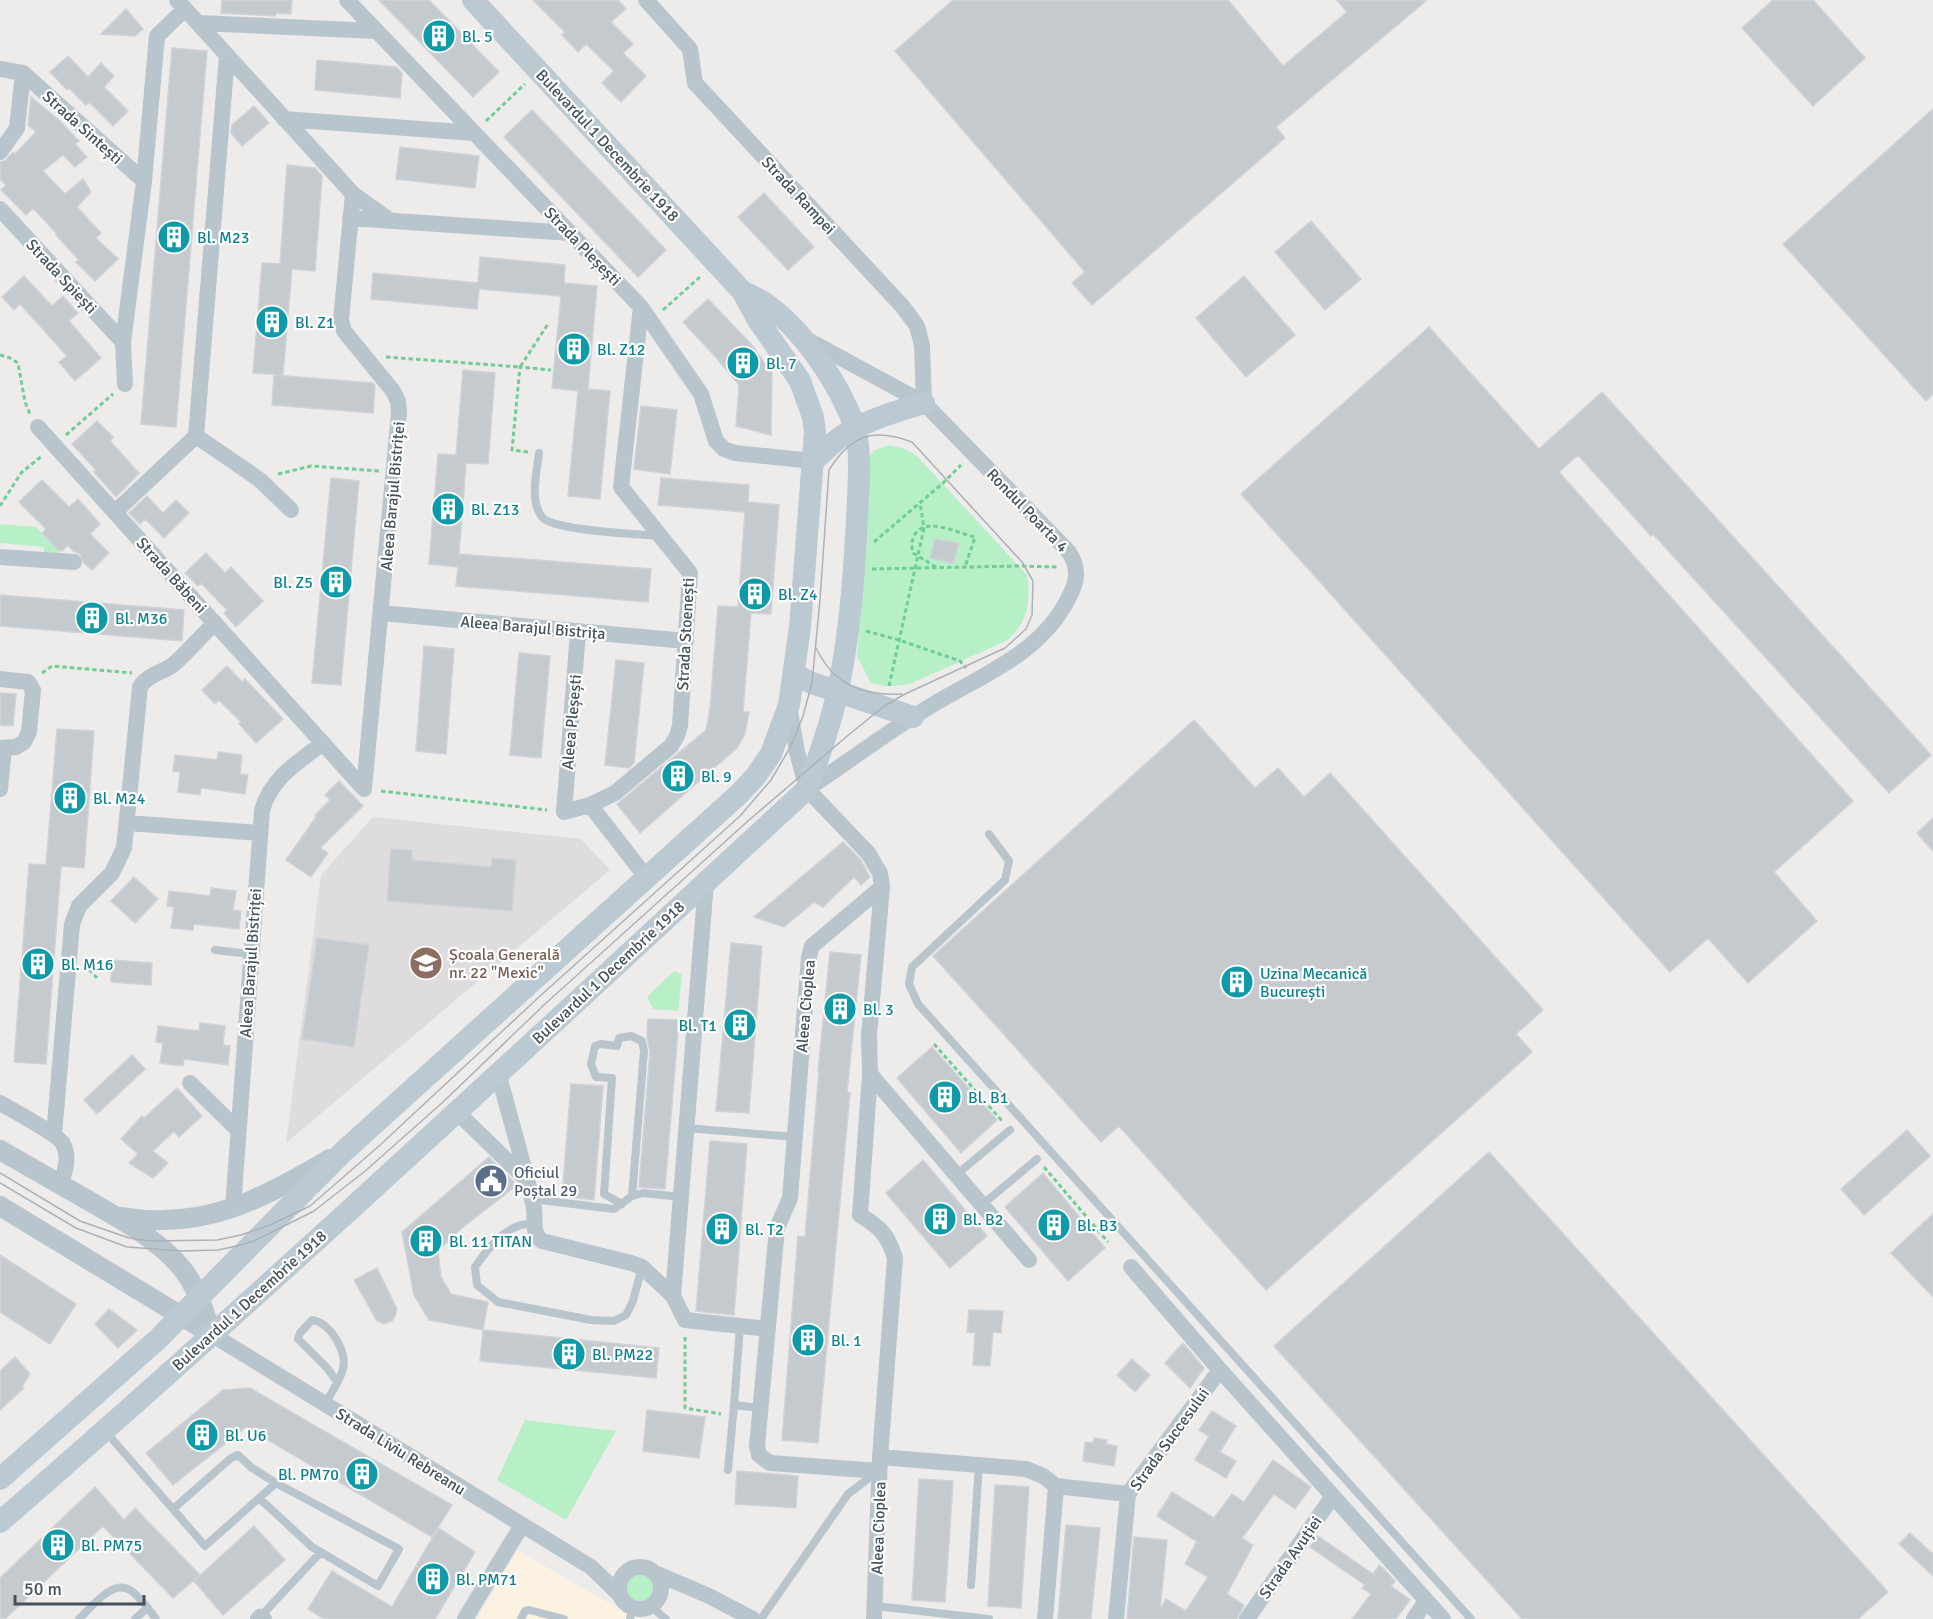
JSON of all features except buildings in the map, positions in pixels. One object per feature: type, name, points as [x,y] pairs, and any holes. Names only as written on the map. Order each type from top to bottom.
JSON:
[{"type":"main road","name":"Bulevardul 1 Decembrie 1918","points":[[0,1479],[158,1339],[343,1152],[755,777],[771,754],[789,705],[801,615],[814,432],[813,417],[800,381],[758,320],[742,291],[473,0]]},
{"type":"main road","name":"Bulevardul 1 Decembrie 1918","points":[[0,1522],[105,1431],[457,1112],[807,789],[838,692],[849,629],[858,493],[857,439],[846,406],[834,384],[799,335],[770,306],[742,291]]},
{"type":"main road","points":[[813,461],[838,439],[855,429],[924,403]]},
{"type":"main road","points":[[794,674],[812,683],[913,717]]},
{"type":"street","name":"Strada Pleșești","points":[[347,0],[646,314],[701,394],[716,441],[723,449],[735,453],[813,461]]},
{"type":"street","name":"Strada Rampei","points":[[646,0],[690,49],[695,83],[895,298],[917,326],[922,345],[924,403]]},
{"type":"street","points":[[125,384],[123,342],[144,181],[157,36],[181,4],[353,194],[391,221]]},
{"type":"street","points":[[199,23],[376,31]]},
{"type":"street","points":[[115,512],[196,436],[227,55]]},
{"type":"street","points":[[0,69],[23,73],[17,128],[0,152]]},
{"type":"street","name":"Strada Sintești","points":[[23,73],[144,181]]},
{"type":"street","points":[[284,118],[474,133]]},
{"type":"street","name":"Aleea Barajul Bistriței","points":[[353,194],[340,320],[344,331],[393,391],[398,401],[399,413],[364,789]]},
{"type":"street","name":"Strada Spiești","points":[[0,209],[123,342]]},
{"type":"street","points":[[350,218],[571,234]]},
{"type":"street","name":"Strada Stoenești","points":[[564,812],[590,806],[615,793],[671,746],[677,736],[690,573],[621,487],[646,314]]},
{"type":"street","name":"Rondul Poarta 4","points":[[799,335],[924,403],[1070,552],[1077,568],[1075,586],[1064,609],[1038,639],[1011,660],[913,717],[807,789]]},
{"type":"street","name":"Strada Băbeni","points":[[38,427],[364,789]]},
{"type":"street","points":[[196,436],[260,480],[291,510]]},
{"type":"street","points":[[0,557],[74,562]]},
{"type":"street","name":"Aleea Barajul Bistrița","points":[[381,614],[686,641]]},
{"type":"street","points":[[54,1135],[72,924],[79,906],[103,884],[117,865],[124,848],[140,687],[143,681],[152,675],[173,665],[215,623]]},
{"type":"street","name":"Aleea Pleșești","points":[[564,812],[578,632]]},
{"type":"street","points":[[0,679],[28,682],[33,690],[29,732],[24,742],[16,747],[2,748],[0,789]]},
{"type":"street","points":[[789,705],[797,752],[807,789],[868,853],[880,873],[882,887],[870,1014],[870,1074],[860,1215],[875,1224],[886,1235],[895,1258],[880,1464]]},
{"type":"street","name":"Aleea Barajul Bistriței","points":[[233,1208],[262,810],[273,784],[323,743]]},
{"type":"street","points":[[590,806],[646,877]]},
{"type":"street","points":[[128,823],[259,833]]},
{"type":"street","points":[[673,1296],[706,882]]},
{"type":"street","name":"Aleea Cioplea","points":[[882,887],[812,946],[808,957],[790,1198],[777,1228],[760,1408],[757,1446],[759,1455],[770,1463],[979,1465],[1026,1469],[1056,1486],[1128,1494]]},
{"type":"street","points":[[498,1073],[532,1199],[537,1238],[642,1268],[673,1296],[685,1320],[768,1329]]},
{"type":"street","points":[[870,1074],[1029,1260]]},
{"type":"street","points":[[190,1083],[237,1129]]},
{"type":"street","points":[[0,1103],[61,1140],[65,1150],[66,1167],[60,1185]]},
{"type":"street","points":[[457,1112],[527,1180]]},
{"type":"street","points":[[0,1150],[114,1216],[151,1241],[173,1260],[183,1271],[199,1297],[211,1334]]},
{"type":"street","points":[[114,1216],[165,1221],[188,1220],[233,1208],[273,1192],[343,1152]]},
{"type":"street","name":"Strada Liviu Rebreanu","points":[[0,1206],[591,1567],[619,1594]]},
{"type":"street","points":[[1131,1267],[1443,1619]]},
{"type":"street","name":"Strada Succesului","points":[[1116,1619],[1128,1494],[1220,1370]]},
{"type":"street","name":"Aleea Cioplea","points":[[875,1612],[880,1464]]},
{"type":"street","points":[[1045,1619],[1056,1486]]},
{"type":"street","name":"Strada Avuției","points":[[1246,1619],[1333,1496]]},
{"type":"street","points":[[465,1619],[522,1525]]},
{"type":"street","points":[[709,1596],[683,1594],[631,1613],[619,1594],[620,1581],[627,1571],[638,1566],[645,1567],[709,1596],[753,1619]]},
{"type":"street","name":"Strada Liviu Rebreanu","points":[[591,1567],[627,1571]]},
{"type":"street","points":[[654,1603],[661,1586],[655,1573]]},
{"type":"street","points":[[1414,1619],[1426,1601]]},
{"type":"lane","points":[[539,453],[535,490],[537,505],[543,518],[554,525],[572,528],[661,536]]},
{"type":"lane","points":[[989,834],[1009,861],[1005,880],[912,967],[909,984],[918,1004],[1471,1619]]},
{"type":"lane","points":[[215,950],[250,954]]},
{"type":"lane","points":[[622,1204],[604,1194],[612,1078],[596,1077],[591,1064],[595,1046],[601,1044],[616,1046],[619,1038],[632,1036],[642,1041],[644,1051],[632,1196]]},
{"type":"lane","points":[[686,1128],[794,1137]]},
{"type":"lane","points":[[956,1175],[1010,1130]]},
{"type":"lane","points":[[982,1205],[1037,1159]]},
{"type":"lane","points":[[532,1199],[614,1209],[632,1196],[643,1193],[681,1197]]},
{"type":"lane","points":[[535,1224],[523,1223],[512,1227],[486,1251],[475,1267],[477,1285],[498,1302],[591,1320],[614,1321],[626,1315],[633,1301],[642,1268]]},
{"type":"lane","points":[[325,1404],[337,1382],[344,1367],[344,1362],[336,1338],[319,1321],[312,1320],[300,1332],[298,1339],[328,1369],[337,1382]]},
{"type":"lane","points":[[728,1470],[740,1327]]},
{"type":"lane","points":[[734,1405],[760,1408]]},
{"type":"lane","points":[[105,1431],[205,1546],[276,1483]]},
{"type":"lane","points":[[173,1509],[234,1456],[242,1458],[252,1468],[276,1483],[399,1550],[378,1586],[305,1542],[259,1498]]},
{"type":"lane","points":[[761,1619],[848,1494],[880,1464]]},
{"type":"lane","points":[[971,1585],[979,1465]]},
{"type":"lane","points":[[261,1618],[320,1553]]},
{"type":"lane","points":[[79,1619],[111,1590],[120,1587],[131,1590],[156,1619]]},
{"type":"lane","points":[[654,1603],[666,1619]]},
{"type":"lane","points":[[135,1619],[147,1608]]},
{"type":"lane","points":[[521,1619],[525,1611],[530,1610],[564,1619]]},
{"type":"lane","points":[[875,1612],[989,1619]]},
{"type":"path","points":[[474,133],[539,71]]},
{"type":"path","points":[[646,314],[716,263]]},
{"type":"path","points":[[539,453],[512,450],[520,367],[548,324]]},
{"type":"path","points":[[363,355],[551,370]]},
{"type":"path","points":[[0,356],[18,363],[25,402],[38,427]]},
{"type":"path","points":[[855,563],[866,549],[920,503],[973,453]]},
{"type":"path","points":[[260,480],[311,466],[394,471]]},
{"type":"path","points":[[889,686],[924,528],[920,503]]},
{"type":"path","points":[[936,568],[913,553],[911,547],[915,533],[932,526],[975,537],[966,567]]},
{"type":"path","points":[[855,563],[915,568],[1018,566],[1077,568]]},
{"type":"path","points":[[849,629],[899,640],[960,661],[977,680]]},
{"type":"path","points":[[28,682],[52,666],[152,675]]},
{"type":"path","points":[[364,789],[564,812]]},
{"type":"path","points":[[934,1044],[1010,1130]]},
{"type":"path","points":[[1037,1159],[1108,1242]]},
{"type":"path","points":[[685,1320],[685,1408],[733,1416]]},
{"type":"shaded area","points":[[373,817],[581,839],[610,870],[286,1143],[321,875]]},
{"type":"shaded area","points":[[517,1550],[596,1596],[640,1619],[477,1619]]},
{"type":"green space","points":[[888,445],[915,454],[1027,575],[1029,594],[1024,618],[1008,640],[912,683],[891,686],[871,683],[857,656],[866,554],[868,459],[873,451]]},
{"type":"green space","points":[[0,524],[36,527],[60,553],[44,552],[44,547],[0,543]]},
{"type":"green space","points":[[674,971],[682,975],[678,1011],[653,1009],[647,997]]},
{"type":"green space","points":[[525,1420],[616,1431],[566,1520],[497,1480]]},
{"type":"green space","points":[[640,1571],[651,1576],[656,1587],[651,1598],[640,1603],[629,1598],[624,1587],[629,1576]]},
{"type":"tram line","points":[[0,1173],[80,1221],[129,1238],[151,1241],[217,1240],[241,1235],[270,1225],[310,1206],[379,1146],[539,997],[740,816],[771,780],[791,746],[803,716],[812,683],[829,470],[837,458],[855,442],[874,435],[898,437],[912,442],[1022,562],[1033,581],[1032,615],[1026,629],[1005,648],[905,694],[883,707],[846,737],[748,821],[545,1004],[442,1103],[364,1172],[314,1211],[254,1241],[218,1250],[182,1251],[127,1247],[76,1228],[0,1183]]},
{"type":"tram line","points":[[816,648],[831,671],[851,686],[874,693],[902,694]]},
{"type":"place","name":"Bl. 5","points":[[439,36]]},
{"type":"place","name":"Bl. M23","points":[[174,237]]},
{"type":"place","name":"Bl. Z1","points":[[272,322]]},
{"type":"place","name":"Bl. Z12","points":[[574,349]]},
{"type":"place","name":"Bl. 7","points":[[743,363]]},
{"type":"place","name":"Bl. Z13","points":[[448,509]]},
{"type":"place","name":"Bl. Z5","points":[[336,582]]},
{"type":"place","name":"Bl. Z4","points":[[755,594]]},
{"type":"place","name":"Bl. M36","points":[[92,618]]},
{"type":"place","name":"Bl. 9","points":[[678,776]]},
{"type":"place","name":"Bl. M24","points":[[70,798]]},
{"type":"place","name":"Școala Generală nr. 22 \"Mexic\"","points":[[426,963]]},
{"type":"place","name":"Bl. M16","points":[[38,964]]},
{"type":"place","name":"Uzina Mecanică București","points":[[1237,982]]},
{"type":"place","name":"Bl. 3","points":[[840,1009]]},
{"type":"place","name":"Bl. T1","points":[[740,1025]]},
{"type":"place","name":"Bl. B1","points":[[945,1097]]},
{"type":"place","name":"Oficiul Poștal 29","points":[[491,1181]]},
{"type":"place","name":"Bl. B2","points":[[940,1219]]},
{"type":"place","name":"Bl. B3","points":[[1054,1225]]},
{"type":"place","name":"Bl. T2","points":[[722,1229]]},
{"type":"place","name":"Bl. 11 TITAN","points":[[426,1241]]},
{"type":"place","name":"Bl. 1","points":[[808,1340]]},
{"type":"place","name":"Bl. PM22","points":[[569,1354]]},
{"type":"place","name":"Bl. U6","points":[[202,1435]]},
{"type":"place","name":"Bl. PM70","points":[[362,1474]]},
{"type":"place","name":"Bl. PM75","points":[[58,1545]]},
{"type":"place","name":"Bl. PM71","points":[[433,1579]]}]
